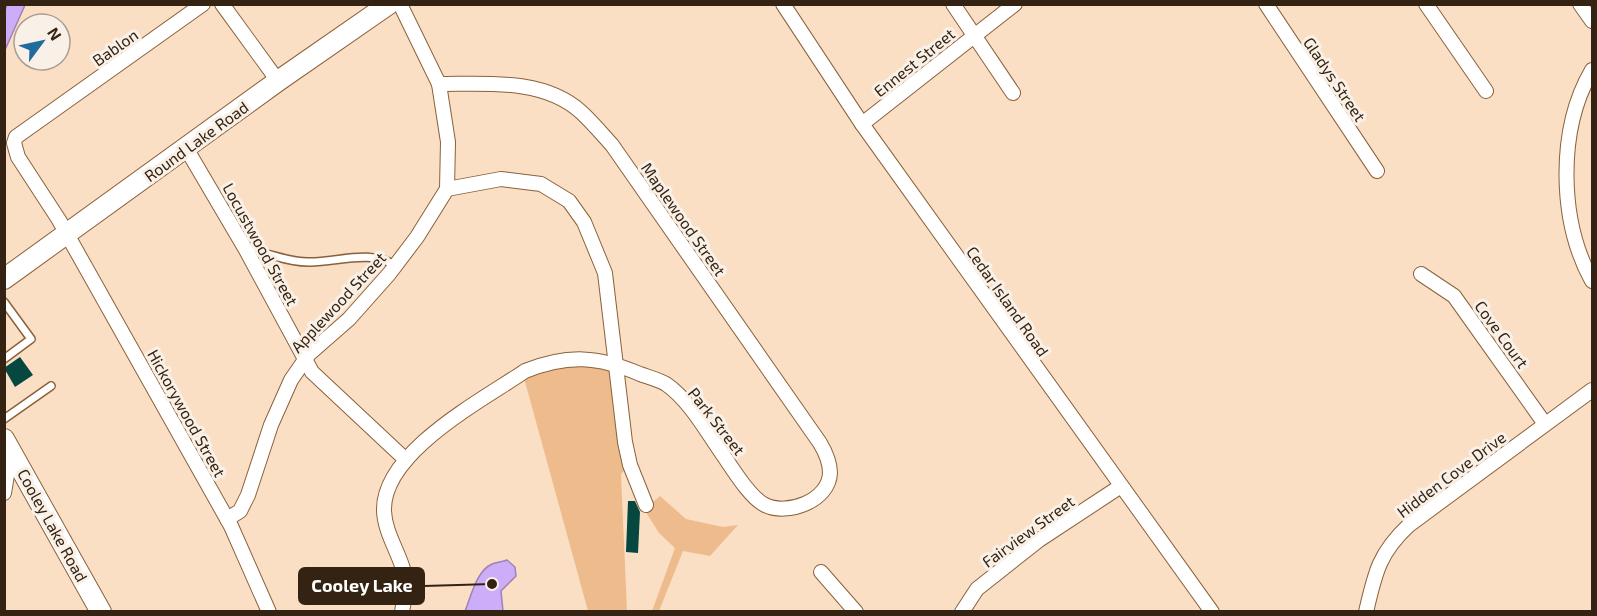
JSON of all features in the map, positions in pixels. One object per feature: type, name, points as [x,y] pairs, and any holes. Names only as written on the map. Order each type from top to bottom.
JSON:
[{"type":"street","name":"Bablon","points":[[26,169],[18,157],[14,143],[16,137],[203,4]]},
{"type":"street","points":[[222,4],[278,81]]},
{"type":"street","name":"Round Lake Road","points":[[4,279],[278,81],[389,4]]},
{"type":"street","points":[[400,4],[439,84],[448,142],[447,189],[501,179],[541,184],[569,201],[584,222],[605,273],[614,364],[630,465],[646,506]]},
{"type":"street","name":"Cedar Island Road","points":[[783,4],[862,124],[1212,612]]},
{"type":"street","points":[[953,4],[1013,93]]},
{"type":"street","name":"Ennest Street","points":[[862,124],[1015,4]]},
{"type":"street","name":"Gladys Street","points":[[1266,4],[1377,171]]},
{"type":"street","points":[[1426,4],[1486,91]]},
{"type":"street","points":[[1580,4],[1593,21]]},
{"type":"street","points":[[1593,70],[1577,107],[1566,185],[1572,230],[1581,258],[1593,281]]},
{"type":"street","name":"Maplewood Street","points":[[439,84],[506,85],[537,90],[547,92],[579,110],[612,145],[820,443],[828,456],[830,475]]},
{"type":"street","name":"Locustwood Street","points":[[186,148],[246,250],[312,372],[406,460]]},
{"type":"street","name":"Hickorywood Street","points":[[26,169],[67,234],[227,519],[269,612]]},
{"type":"street","name":"Applewood Street","points":[[227,519],[240,511],[248,495],[271,425],[291,380],[306,359],[349,319],[396,266],[447,189]]},
{"type":"street","name":"Cove Court","points":[[1421,274],[1454,296],[1545,424]]},
{"type":"street","name":"Park Street","points":[[402,612],[406,588],[403,568],[389,537],[384,510],[388,489],[406,460],[422,442],[525,371],[559,360],[605,360],[666,384],[692,410],[741,480],[763,504],[778,508],[802,504],[820,494],[830,475]]},
{"type":"street","name":"Hidden Cove Drive","points":[[1365,612],[1374,572],[1390,542],[1409,525],[1593,390]]},
{"type":"street","points":[[4,493],[8,445]]},
{"type":"street","name":"Cooley Lake Road","points":[[8,445],[101,612]]},
{"type":"street","name":"Fairview Street","points":[[962,612],[977,589],[1039,540],[1121,486]]},
{"type":"street","points":[[821,572],[856,612]]},
{"type":"lane","points":[[246,250],[308,262],[384,258],[396,266]]},
{"type":"lane","points":[[4,302],[31,339],[4,359]]},
{"type":"lane","points":[[4,419],[51,386]]},
{"type":"shaded area","points":[[7,5],[25,5],[22,12],[12,12],[12,34],[5,50]]},
{"type":"shaded area","points":[[566,364],[611,369],[626,469],[621,474],[627,611],[588,611],[524,378]]},
{"type":"shaded area","points":[[660,496],[686,519],[723,527],[738,525],[710,556],[683,551],[659,611],[652,611],[675,548],[659,533],[644,509]]},
{"type":"shaded area","points":[[507,560],[515,567],[516,576],[501,591],[503,611],[465,611],[475,585],[486,567]]},
{"type":"building","points":[[20,357],[33,375],[15,387],[4,368]]},
{"type":"building","points":[[628,501],[635,501],[640,512],[638,553],[626,552]]},
{"type":"place","name":"Cooley Lake","points":[[492,584]]}]
